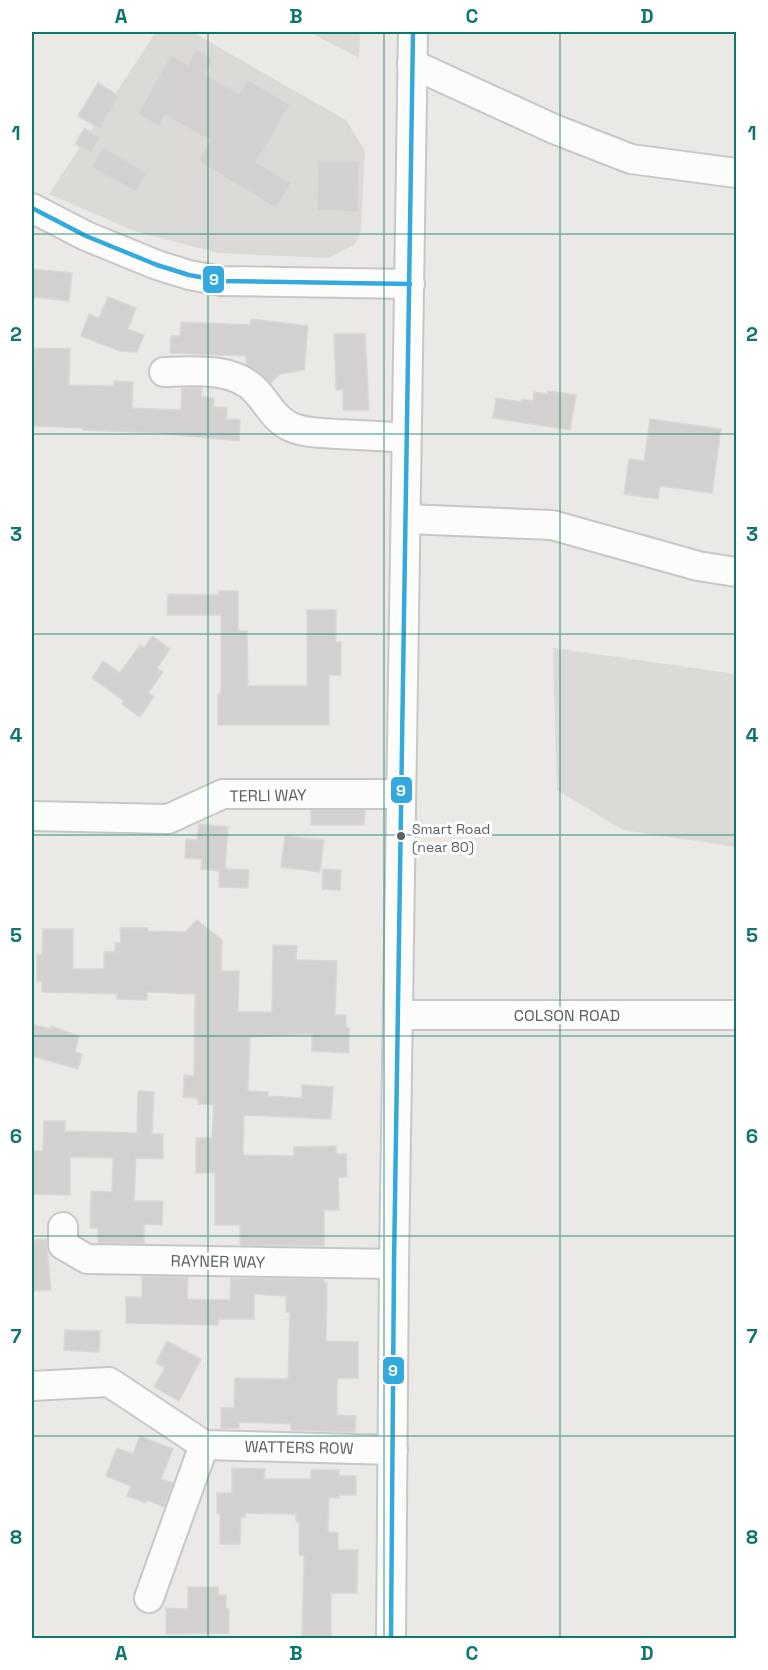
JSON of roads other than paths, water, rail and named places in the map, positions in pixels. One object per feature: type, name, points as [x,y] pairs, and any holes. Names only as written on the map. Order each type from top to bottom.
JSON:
[{"type":"street","points":[[391,1638],[394,1264],[413,32]]},
{"type":"street","points":[[412,64],[554,129],[631,159],[736,173]]},
{"type":"street","points":[[32,208],[86,236],[157,265],[189,275],[221,281],[410,284]]},
{"type":"street","points":[[164,372],[217,372],[247,384],[255,389],[277,417],[295,429],[406,438]]},
{"type":"street","points":[[406,519],[552,525],[698,566],[736,572]]},
{"type":"street","name":"TERLI WAY","points":[[32,816],[168,819],[223,794],[401,794]]},
{"type":"street","name":"COLSON ROAD","points":[[398,1015],[736,1015]]},
{"type":"street","name":"RAYNER WAY","points":[[63,1227],[63,1245],[87,1259],[394,1264]]},
{"type":"street","points":[[32,1386],[109,1382],[204,1445],[149,1598]]},
{"type":"street","name":"WATTERS ROW","points":[[204,1445],[393,1450]]},
{"type":"place","name":"Smart Road (near 80)","points":[[401,836]]}]
